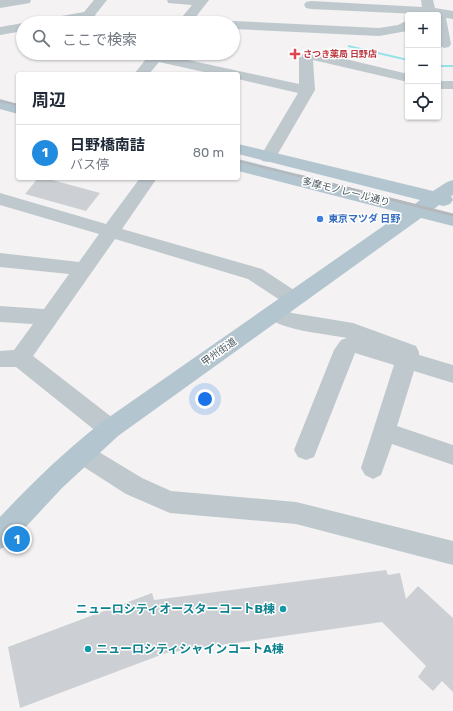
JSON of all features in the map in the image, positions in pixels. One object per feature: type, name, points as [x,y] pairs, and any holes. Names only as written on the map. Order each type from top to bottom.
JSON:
[{"type":"main road","points":[[0,90],[16,94]]},
{"type":"main road","points":[[0,104],[16,108]]},
{"type":"main road","name":"多摩モノレール通り","points":[[240,150],[453,203]]},
{"type":"main road","name":"多摩モノレール通り","points":[[240,166],[453,220]]},
{"type":"main road","name":"甲州街道","points":[[0,536],[27,506],[81,453],[110,429],[417,210],[453,186]]},
{"type":"street","points":[[0,4],[25,0]]},
{"type":"street","points":[[92,16],[101,0]]},
{"type":"street","points":[[173,0],[202,1]]},
{"type":"street","points":[[190,16],[202,1]]},
{"type":"street","points":[[310,28],[309,1],[430,10],[453,16]]},
{"type":"street","points":[[430,10],[444,44]]},
{"type":"street","points":[[240,25],[379,32],[402,28],[405,26]]},
{"type":"street","points":[[0,31],[16,28]]},
{"type":"street","points":[[268,157],[306,90],[306,58],[312,55],[405,77]]},
{"type":"street","points":[[143,72],[153,60]]},
{"type":"street","points":[[177,60],[224,72]]},
{"type":"street","points":[[240,76],[306,90]]},
{"type":"street","points":[[441,85],[453,85]]},
{"type":"street","points":[[110,429],[10,358],[49,317],[148,180]]},
{"type":"street","points":[[0,200],[255,274],[293,299]]},
{"type":"street","points":[[2,266],[83,269]]},
{"type":"street","points":[[274,312],[289,320],[353,331],[409,352],[373,468]]},
{"type":"street","points":[[0,314],[49,317]]},
{"type":"street","points":[[306,450],[344,350],[348,346],[353,344],[453,374]]},
{"type":"street","points":[[384,432],[453,455]]},
{"type":"street","points":[[81,453],[134,486],[170,502],[296,513],[453,553]]},
{"type":"building","points":[[36,180],[52,180],[100,193],[86,211],[25,194]]},
{"type":"building","points":[[386,570],[388,575],[400,573],[406,599],[418,586],[453,618],[453,692],[442,681],[433,691],[418,677],[426,666],[382,622],[166,653],[20,708],[8,647],[152,593],[154,600]]},
{"type":"waterway","points":[[349,46],[405,59]]},
{"type":"waterway","points":[[441,66],[453,66]]},
{"type":"railway","points":[[0,101],[16,105]]},
{"type":"railway","points":[[240,161],[301,177]]},
{"type":"railway","points":[[301,177],[453,215]]},
{"type":"place","name":"さつき薬局 日野店","points":[[295,54]]},
{"type":"place","name":"東京マツダ 日野","points":[[320,219]]},
{"type":"place","name":"日野橋南詰","points":[[17,539]]},
{"type":"place","name":"ニューロシティオースターコートB棟","points":[[283,609]]},
{"type":"place","name":"ニューロシティシャインコートA棟","points":[[88,649]]}]
